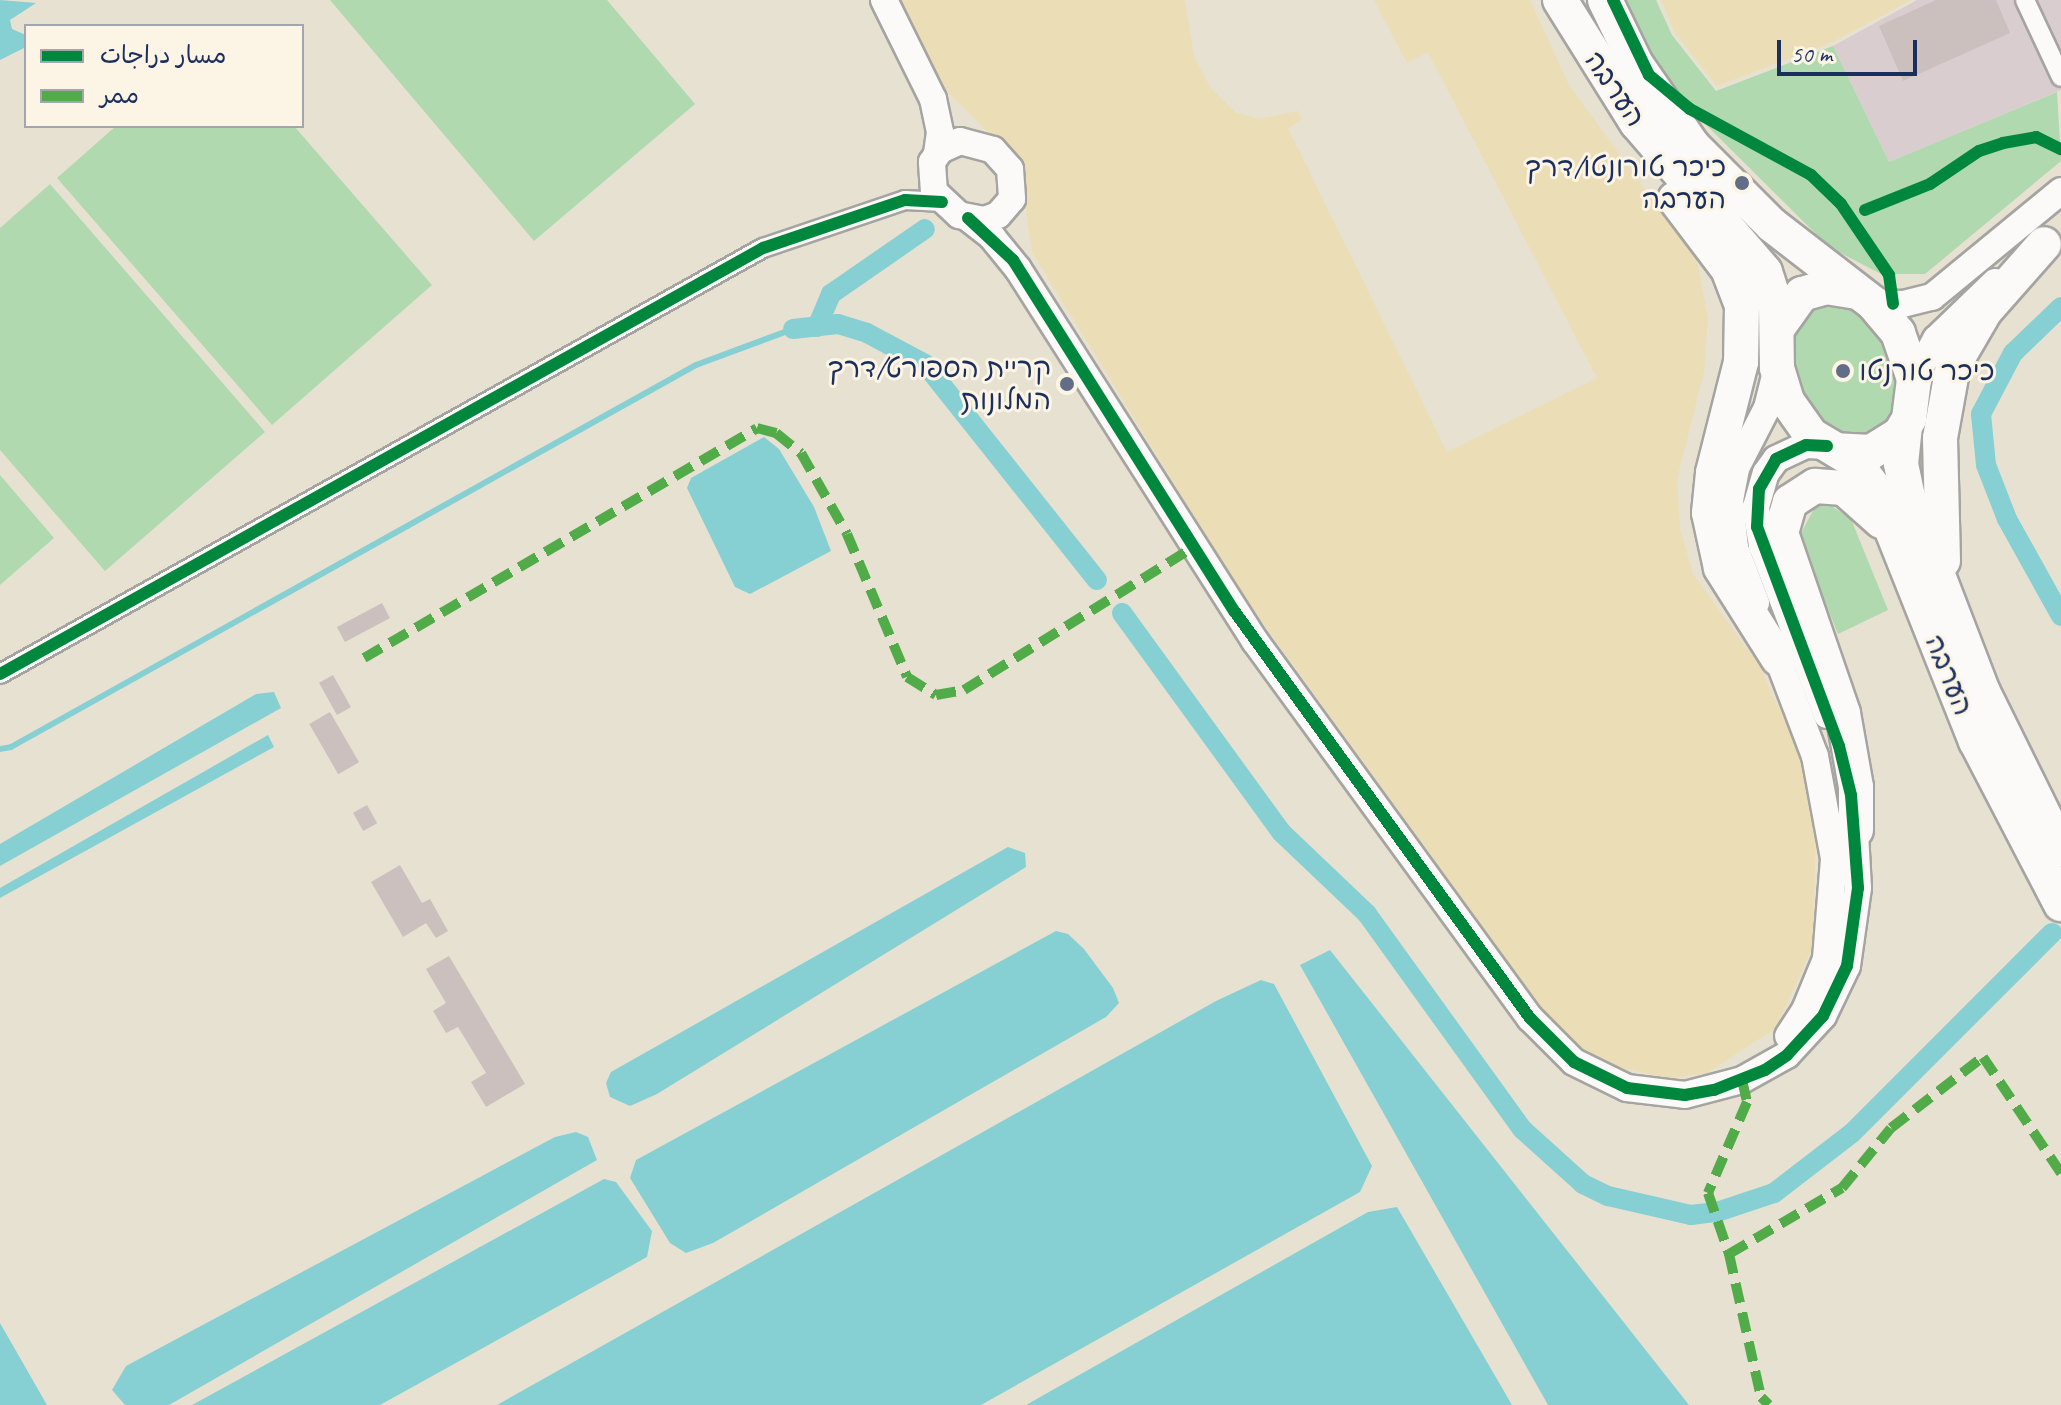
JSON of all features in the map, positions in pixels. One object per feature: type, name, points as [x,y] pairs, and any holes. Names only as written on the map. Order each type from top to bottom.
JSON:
[{"type":"highway","name":"הערבה","points":[[1560,0],[1603,74],[1666,159],[1759,260],[1774,295],[1777,368],[1794,415],[1832,448],[1853,460],[1871,482],[1976,741],[2061,904]]},
{"type":"highway","name":"הערבה","points":[[1605,0],[1636,64],[1693,146],[1772,225],[1867,298],[1898,333],[1914,379],[1914,401],[1905,426],[1904,483],[1949,605],[2000,729],[2061,850]]},
{"type":"highway","points":[[1603,74],[1650,163],[1706,236],[1736,288],[1744,342],[1710,491],[1712,535],[1721,568],[1778,658]]},
{"type":"highway","points":[[1949,605],[1939,495],[1946,387],[1973,328],[2052,238]]},
{"type":"highway","points":[[1777,329],[1792,303],[1814,289],[1839,287],[1867,298]]},
{"type":"highway","points":[[1832,448],[1871,452],[1905,426]]},
{"type":"highway","points":[[1856,830],[1856,787],[1843,713],[1787,556],[1783,515],[1801,492],[1830,485],[1844,488],[1870,509],[1898,545]]},
{"type":"street","points":[[884,0],[933,99],[940,132],[934,165],[942,202]]},
{"type":"street","points":[[2025,0],[2061,77]]},
{"type":"street","points":[[933,99],[1010,169],[1012,231],[1024,277]]},
{"type":"street","points":[[905,200],[934,165],[960,141],[985,146]]},
{"type":"street","points":[[1867,298],[1903,304],[1932,297],[2061,191]]},
{"type":"street","points":[[968,218],[998,215],[1012,199]]},
{"type":"street","points":[[0,674],[763,248],[905,200],[942,202],[992,237],[1024,277],[1235,612],[1550,1042],[1600,1077],[1656,1094],[1714,1090],[1742,1080],[1787,1055],[1836,992],[1854,938],[1856,830],[1839,746],[1757,527],[1759,489],[1776,459],[1806,445],[1832,448]]},
{"type":"street","points":[[1914,379],[1936,339],[1959,314],[2052,238]]},
{"type":"street","points":[[1742,1080],[1768,1058],[1805,1010],[1826,959],[1834,907],[1826,796],[1778,658],[1740,564],[1730,516],[1736,468],[1767,408],[1777,368]]},
{"type":"shaded area","points":[[1917,0],[2061,0],[2061,90],[1889,162],[1833,46]]},
{"type":"green space","points":[[330,0],[607,0],[695,104],[534,241]]},
{"type":"green space","points":[[1623,0],[1656,0],[1672,35],[1716,91],[1833,46],[1889,162],[2057,92],[2061,161],[1925,274],[1881,274],[1829,247],[1669,88]]},
{"type":"green space","points":[[114,128],[296,128],[432,285],[272,425],[57,178]]},
{"type":"green space","points":[[50,184],[265,432],[105,571],[0,450],[0,228]]},
{"type":"green space","points":[[1806,301],[1869,308],[1907,380],[1883,439],[1816,430],[1782,349]]},
{"type":"green space","points":[[0,475],[54,538],[0,585]]},
{"type":"green space","points":[[1817,503],[1827,503],[1851,519],[1888,610],[1838,634],[1799,537]]},
{"type":"sand","points":[[898,0],[1185,0],[1194,56],[1210,87],[1235,112],[1259,119],[1298,111],[1302,120],[1288,128],[1447,452],[1597,378],[1428,52],[1407,63],[1374,0],[1530,0],[1569,85],[1697,261],[1708,318],[1704,372],[1677,479],[1680,529],[1693,574],[1760,667],[1803,761],[1816,835],[1812,948],[1776,1028],[1707,1073],[1669,1078],[1617,1067],[1584,1049],[1550,1019],[1242,594],[1032,252],[1019,163],[942,86]]},
{"type":"sand","points":[[1661,0],[1911,0],[1835,41],[1717,86],[1675,33]]},
{"type":"water","points":[[0,0],[36,3],[10,20],[12,29],[24,34],[24,48],[0,60]]},
{"type":"water","points":[[764,437],[779,449],[814,507],[831,551],[750,594],[735,587],[687,488],[691,478]]},
{"type":"water","points":[[274,692],[281,708],[0,866],[0,844],[256,694]]},
{"type":"water","points":[[268,735],[274,747],[0,898],[0,888]]},
{"type":"water","points":[[1008,847],[1025,853],[1026,867],[657,1094],[630,1106],[610,1097],[606,1083],[611,1072]]},
{"type":"water","points":[[1056,931],[1068,934],[1084,949],[1113,988],[1119,1003],[1106,1017],[713,1243],[686,1253],[670,1243],[630,1178],[636,1160]]},
{"type":"water","points":[[1330,950],[1689,1405],[1548,1405],[1300,965]]},
{"type":"water","points":[[1261,980],[1274,984],[1372,1166],[1360,1192],[981,1405],[497,1405],[1216,1001]]},
{"type":"water","points":[[576,1132],[588,1137],[597,1160],[169,1405],[125,1405],[112,1390],[126,1366],[555,1137]]},
{"type":"water","points":[[604,1179],[616,1182],[652,1231],[647,1257],[380,1405],[192,1405]]},
{"type":"water","points":[[1397,1207],[1512,1405],[1026,1405],[1368,1212]]},
{"type":"water","points":[[0,1323],[47,1405],[0,1405]]},
{"type":"building","points":[[1936,0],[1996,0],[2010,33],[1903,81],[1879,26]]},
{"type":"building","points":[[382,603],[390,618],[345,642],[337,627]]},
{"type":"building","points":[[333,675],[351,707],[337,715],[319,683]]},
{"type":"building","points":[[330,712],[359,762],[338,774],[309,724]]},
{"type":"building","points":[[367,805],[377,823],[363,831],[353,813]]},
{"type":"building","points":[[400,865],[422,903],[430,899],[448,931],[436,938],[426,923],[403,937],[371,882]]},
{"type":"building","points":[[449,956],[525,1084],[486,1107],[471,1082],[486,1073],[458,1027],[446,1033],[433,1011],[446,1003],[426,969]]},
{"type":"waterway","points":[[817,327],[831,294],[925,229]]},
{"type":"waterway","points":[[2061,307],[2013,353],[1981,414],[1986,465],[2007,519],[2061,616]]},
{"type":"waterway","points":[[793,329],[838,324],[867,333],[925,364],[1097,580]]},
{"type":"waterway","points":[[0,749],[11,747],[696,365],[793,329]]},
{"type":"waterway","points":[[1122,613],[1281,832],[1367,914],[1522,1129],[1583,1184],[1608,1196],[1691,1215],[1717,1212],[1774,1193],[1852,1133],[2052,933]]},
{"type":"marked path","points":[[364,658],[757,428],[776,433],[801,453],[847,534],[907,677],[936,695],[964,690],[1192,548]]},
{"type":"marked path","points":[[1729,1254],[1842,1188],[1891,1128],[1983,1057],[2061,1173]]},
{"type":"marked path","points":[[1742,1080],[1747,1102],[1708,1193],[1729,1254],[1761,1397],[1769,1405]]},
{"type":"cycle path","points":[[1613,0],[1649,75],[1690,109],[1811,175],[1841,204],[1889,275],[1893,304]]},
{"type":"cycle path","points":[[1865,210],[1930,184],[1979,151],[2003,143],[2036,137],[2061,149]]},
{"type":"cycle path","points":[[0,674],[763,248],[905,200],[942,202]]},
{"type":"cycle path","points":[[968,218],[1013,260],[1235,612],[1530,1018],[1574,1062],[1627,1088],[1685,1095],[1714,1090],[1765,1070],[1787,1055],[1823,1016],[1847,966],[1858,888],[1851,795],[1839,746],[1757,527],[1759,489],[1776,459],[1806,445],[1827,446]]},
{"type":"place","name":"כיכר טורונטו/דרך הערבה","points":[[1742,183]]},
{"type":"place","name":"כיכר טורנטו","points":[[1843,371]]},
{"type":"place","name":"קריית הספורט/דרך המלונות","points":[[1067,384]]}]
